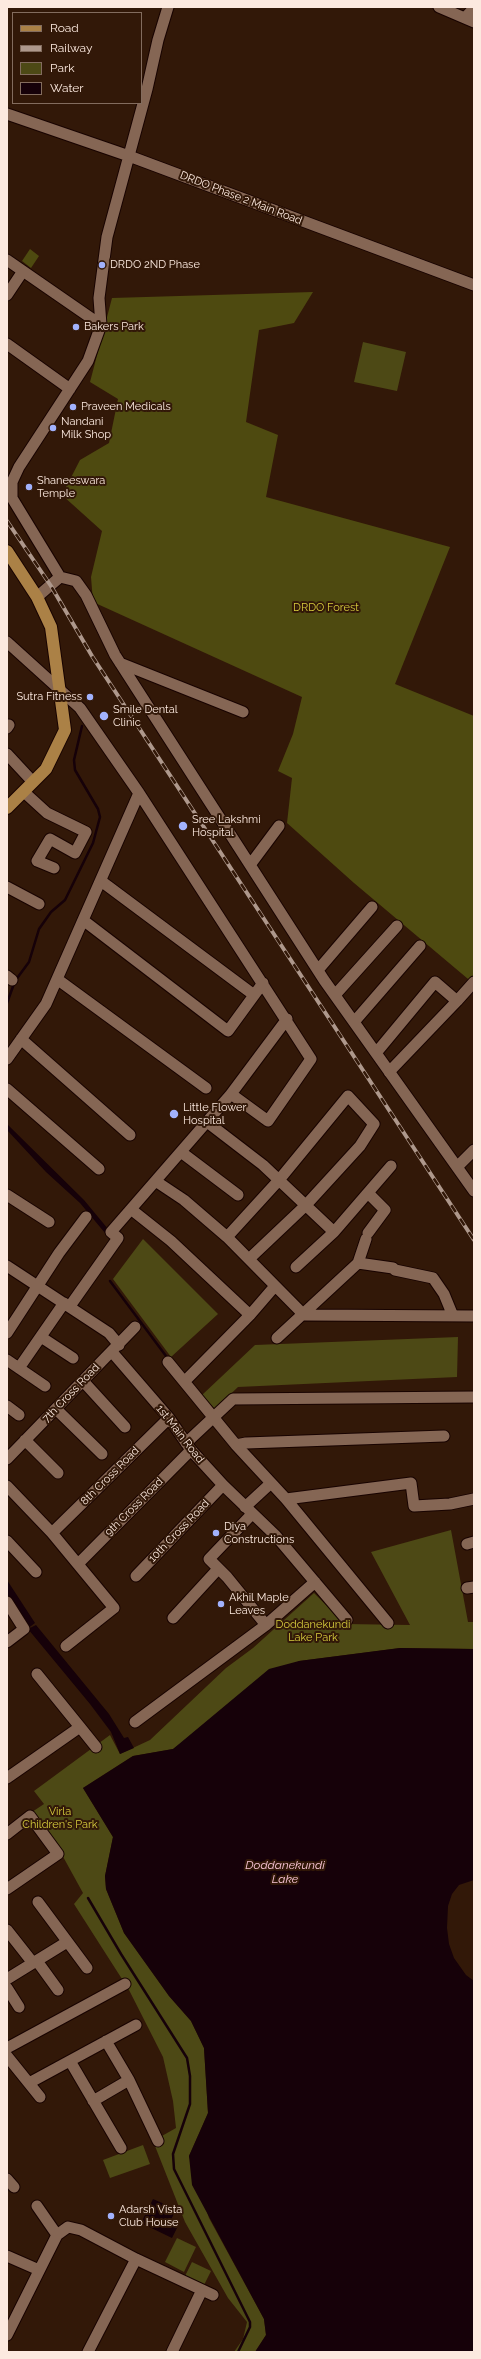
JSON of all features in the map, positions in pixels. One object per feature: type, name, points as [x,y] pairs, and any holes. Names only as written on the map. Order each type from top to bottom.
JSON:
[{"type":"main road","points":[[7,551],[37,596],[51,627],[58,688],[65,730],[46,769],[7,808]]},
{"type":"street","points":[[168,7],[158,40],[107,237],[102,264],[99,298],[101,324],[88,361],[12,482],[12,498],[60,577],[76,581],[86,595],[120,663],[318,970],[474,1191]]},
{"type":"street","points":[[439,7],[470,20],[474,8]]},
{"type":"street","name":"DRDO Phase 2 Main Road","points":[[7,114],[129,156],[474,285]]},
{"type":"street","points":[[7,260],[101,324]]},
{"type":"street","points":[[7,295],[23,271]]},
{"type":"street","points":[[7,344],[70,389]]},
{"type":"street","points":[[37,596],[60,577]]},
{"type":"street","points":[[7,642],[80,708],[139,793],[311,1058],[268,1121],[231,1094]]},
{"type":"street","points":[[120,663],[243,712]]},
{"type":"street","points":[[7,754],[33,782]]},
{"type":"street","points":[[24,792],[47,813],[86,832],[75,853],[50,838],[37,861],[54,868]]},
{"type":"street","points":[[7,1059],[46,1004],[139,793]]},
{"type":"street","points":[[250,865],[279,826]]},
{"type":"street","points":[[101,880],[254,995]]},
{"type":"street","points":[[7,887],[39,904]]},
{"type":"street","points":[[318,970],[372,907]]},
{"type":"street","points":[[83,920],[228,1031],[263,983]]},
{"type":"street","points":[[335,995],[397,926]]},
{"type":"street","points":[[354,1022],[420,946]]},
{"type":"street","points":[[57,979],[206,1088]]},
{"type":"street","points":[[376,1053],[435,982],[457,1001]]},
{"type":"street","points":[[389,1072],[474,982]]},
{"type":"street","points":[[19,1368],[41,1337],[118,1238],[111,1232],[157,1182],[231,1094],[287,1019]]},
{"type":"street","points":[[21,1039],[130,1135]]},
{"type":"street","points":[[7,1089],[99,1169]]},
{"type":"street","points":[[227,1237],[279,1180],[348,1096],[374,1124],[360,1146],[306,1205],[250,1259]]},
{"type":"street","points":[[207,1122],[279,1180],[334,1232]]},
{"type":"street","points":[[457,1167],[474,1150]]},
{"type":"street","points":[[181,1152],[238,1195]]},
{"type":"street","points":[[296,1266],[334,1232],[391,1166]]},
{"type":"street","points":[[157,1182],[184,1200],[227,1237],[304,1315],[474,1316]]},
{"type":"street","points":[[277,1338],[304,1315],[355,1266],[367,1236],[385,1210],[368,1193]]},
{"type":"street","points":[[7,1195],[49,1222]]},
{"type":"street","points":[[132,1210],[171,1240],[250,1316]]},
{"type":"street","points":[[7,1333],[37,1286],[86,1217]]},
{"type":"street","points":[[7,1266],[67,1304]]},
{"type":"street","points":[[355,1266],[393,1268],[395,1270],[433,1278],[444,1294],[453,1316]]},
{"type":"street","points":[[185,1381],[250,1316],[275,1286]]},
{"type":"street","name":"1st Main Road","points":[[67,1304],[109,1333],[115,1348],[169,1418],[189,1447],[223,1485],[276,1536],[346,1620]]},
{"type":"street","name":"7th Cross Road","points":[[7,1459],[135,1327]]},
{"type":"street","points":[[41,1337],[73,1358]]},
{"type":"street","points":[[7,1360],[45,1386]]},
{"type":"street","points":[[168,1362],[236,1445],[286,1499],[388,1622]]},
{"type":"street","points":[[83,1381],[125,1427]]},
{"type":"street","name":"9th Cross Road","points":[[78,1564],[189,1447],[213,1416],[233,1399],[474,1397]]},
{"type":"street","points":[[7,1406],[19,1414]]},
{"type":"street","points":[[56,1408],[102,1454]]},
{"type":"street","name":"8th Cross Road","points":[[52,1533],[169,1418]]},
{"type":"street","points":[[236,1445],[246,1443],[444,1436]]},
{"type":"street","points":[[25,1440],[58,1474]]},
{"type":"street","points":[[266,1625],[209,1559],[271,1483]]},
{"type":"street","points":[[286,1499],[411,1483],[414,1506],[450,1504],[474,1499]]},
{"type":"street","name":"10th Cross Road","points":[[136,1576],[223,1485]]},
{"type":"street","points":[[7,1486],[52,1533],[114,1608],[66,1646]]},
{"type":"street","points":[[7,1541],[36,1572]]},
{"type":"street","points":[[173,1618],[218,1569]]},
{"type":"street","points":[[135,1722],[266,1625],[315,1582]]},
{"type":"street","points":[[7,1602],[24,1629],[7,1642]]},
{"type":"street","points":[[37,1674],[96,1747]]},
{"type":"street","points":[[7,1778],[80,1727]]},
{"type":"street","points":[[7,1834],[30,1816],[58,1854],[7,1889]]},
{"type":"street","points":[[38,1902],[87,1968]]},
{"type":"street","points":[[7,1930],[58,1990]]},
{"type":"street","points":[[7,1978],[67,1942]]},
{"type":"street","points":[[7,2048],[125,1984]]},
{"type":"street","points":[[7,1988],[19,2007]]},
{"type":"street","points":[[29,2083],[136,2025]]},
{"type":"street","points":[[106,2041],[129,2080],[158,2141]]},
{"type":"street","points":[[7,2056],[40,2097]]},
{"type":"street","points":[[70,2061],[121,2148]]},
{"type":"street","points":[[93,2100],[129,2080]]},
{"type":"street","points":[[37,2206],[57,2235]]},
{"type":"street","points":[[7,2335],[57,2235],[68,2227],[81,2230],[136,2259],[213,2294]]},
{"type":"street","points":[[7,2256],[39,2270]]},
{"type":"street","points":[[88,2352],[136,2259]]},
{"type":"street","points":[[172,2352],[202,2290]]},
{"type":"green space","points":[[30,249],[39,256],[31,268],[22,261]]},
{"type":"green space","name":"DRDO Forest","points":[[313,292],[294,323],[259,330],[246,422],[278,435],[266,497],[450,547],[395,684],[474,716],[474,984],[354,883],[287,823],[292,778],[278,771],[293,734],[302,697],[93,602],[91,577],[102,531],[62,495],[80,460],[109,443],[118,399],[90,382],[112,298]]},
{"type":"green space","points":[[363,342],[406,352],[397,391],[354,382]]},
{"type":"green space","points":[[143,1239],[218,1314],[171,1357],[113,1279]]},
{"type":"green space","points":[[458,1337],[457,1377],[238,1387],[215,1409],[202,1395],[255,1345]]},
{"type":"green space","name":"Doddanekundi Lake Park","points":[[451,1530],[468,1622],[474,1622],[474,1649],[400,1648],[299,1661],[173,1749],[133,1756],[83,1788],[113,1837],[105,1876],[106,1889],[124,1933],[169,1996],[191,2021],[204,2048],[208,2113],[189,2156],[209,2218],[264,2319],[266,2335],[255,2352],[234,2352],[243,2339],[247,2322],[228,2298],[185,2222],[153,2141],[176,2128],[173,2101],[163,2057],[129,1990],[74,1904],[83,1893],[61,1853],[32,1812],[44,1804],[34,1791],[110,1735],[120,1754],[150,1740],[226,1668],[253,1648],[314,1593],[345,1624],[410,1625],[371,1552]]},
{"type":"green space","points":[[143,2145],[150,2164],[110,2178],[103,2160]]},
{"type":"green space","points":[[177,2238],[196,2247],[184,2272],[165,2262]]},
{"type":"green space","points":[[192,2262],[211,2271],[204,2285],[185,2276]]},
{"type":"water","points":[[7,1124],[84,1200],[108,1229],[105,1233],[80,1203],[46,1172],[7,1130]]},
{"type":"water","points":[[7,1580],[35,1623],[27,1629],[7,1596]]},
{"type":"water","points":[[36,1625],[109,1714],[124,1738],[128,1737],[134,1748],[120,1754],[111,1732],[90,1704],[28,1629]]},
{"type":"water","name":"Doddanekundi Lake","points":[[400,1648],[474,1649],[474,1880],[459,1885],[452,1894],[448,1906],[447,1928],[449,1944],[454,1958],[466,1975],[474,1981],[474,2352],[255,2352],[266,2335],[264,2319],[192,2185],[189,2156],[208,2113],[204,2048],[191,2021],[169,1996],[124,1933],[106,1889],[105,1876],[113,1837],[83,1788],[133,1756],[173,1749],[269,1669],[299,1661]]},
{"type":"water","points":[[153,2199],[176,2209],[171,2220],[179,2224],[172,2238],[141,2223]]},
{"type":"waterway","points":[[7,1003],[15,981],[29,962],[39,929],[51,912],[65,900],[93,843],[100,817],[98,809],[75,770],[74,760],[82,726]]},
{"type":"waterway","points":[[110,1281],[166,1356]]},
{"type":"waterway","points":[[88,1898],[121,1954],[187,2058],[190,2076],[190,2104],[173,2154],[174,2169],[250,2322],[250,2327],[238,2352]]},
{"type":"railway","points":[[7,521],[51,586],[92,656],[474,1240]]},
{"type":"place","name":"DRDO 2ND Phase","points":[[102,265]]},
{"type":"place","name":"Bakers Park","points":[[76,327]]},
{"type":"place","name":"Praveen Medicals","points":[[73,407]]},
{"type":"place","name":"Nandani Milk Shop","points":[[53,428]]},
{"type":"place","name":"Shaneeswara Temple","points":[[29,487]]},
{"type":"place","name":"Sutra Fitness","points":[[90,697]]},
{"type":"place","name":"Smile Dental Clinic","points":[[104,716]]},
{"type":"place","name":"Sree Lakshmi Hospital","points":[[183,826]]},
{"type":"place","name":"Little Flower Hospital","points":[[174,1114]]},
{"type":"place","name":"Diya Constructions","points":[[216,1533]]},
{"type":"place","name":"Akhil Maple Leaves","points":[[221,1604]]},
{"type":"place","name":"Adarsh Vista Club House","points":[[111,2216]]},
{"type":"park label","name":"Virla Children's Park","points":[[60,1818]]}]
